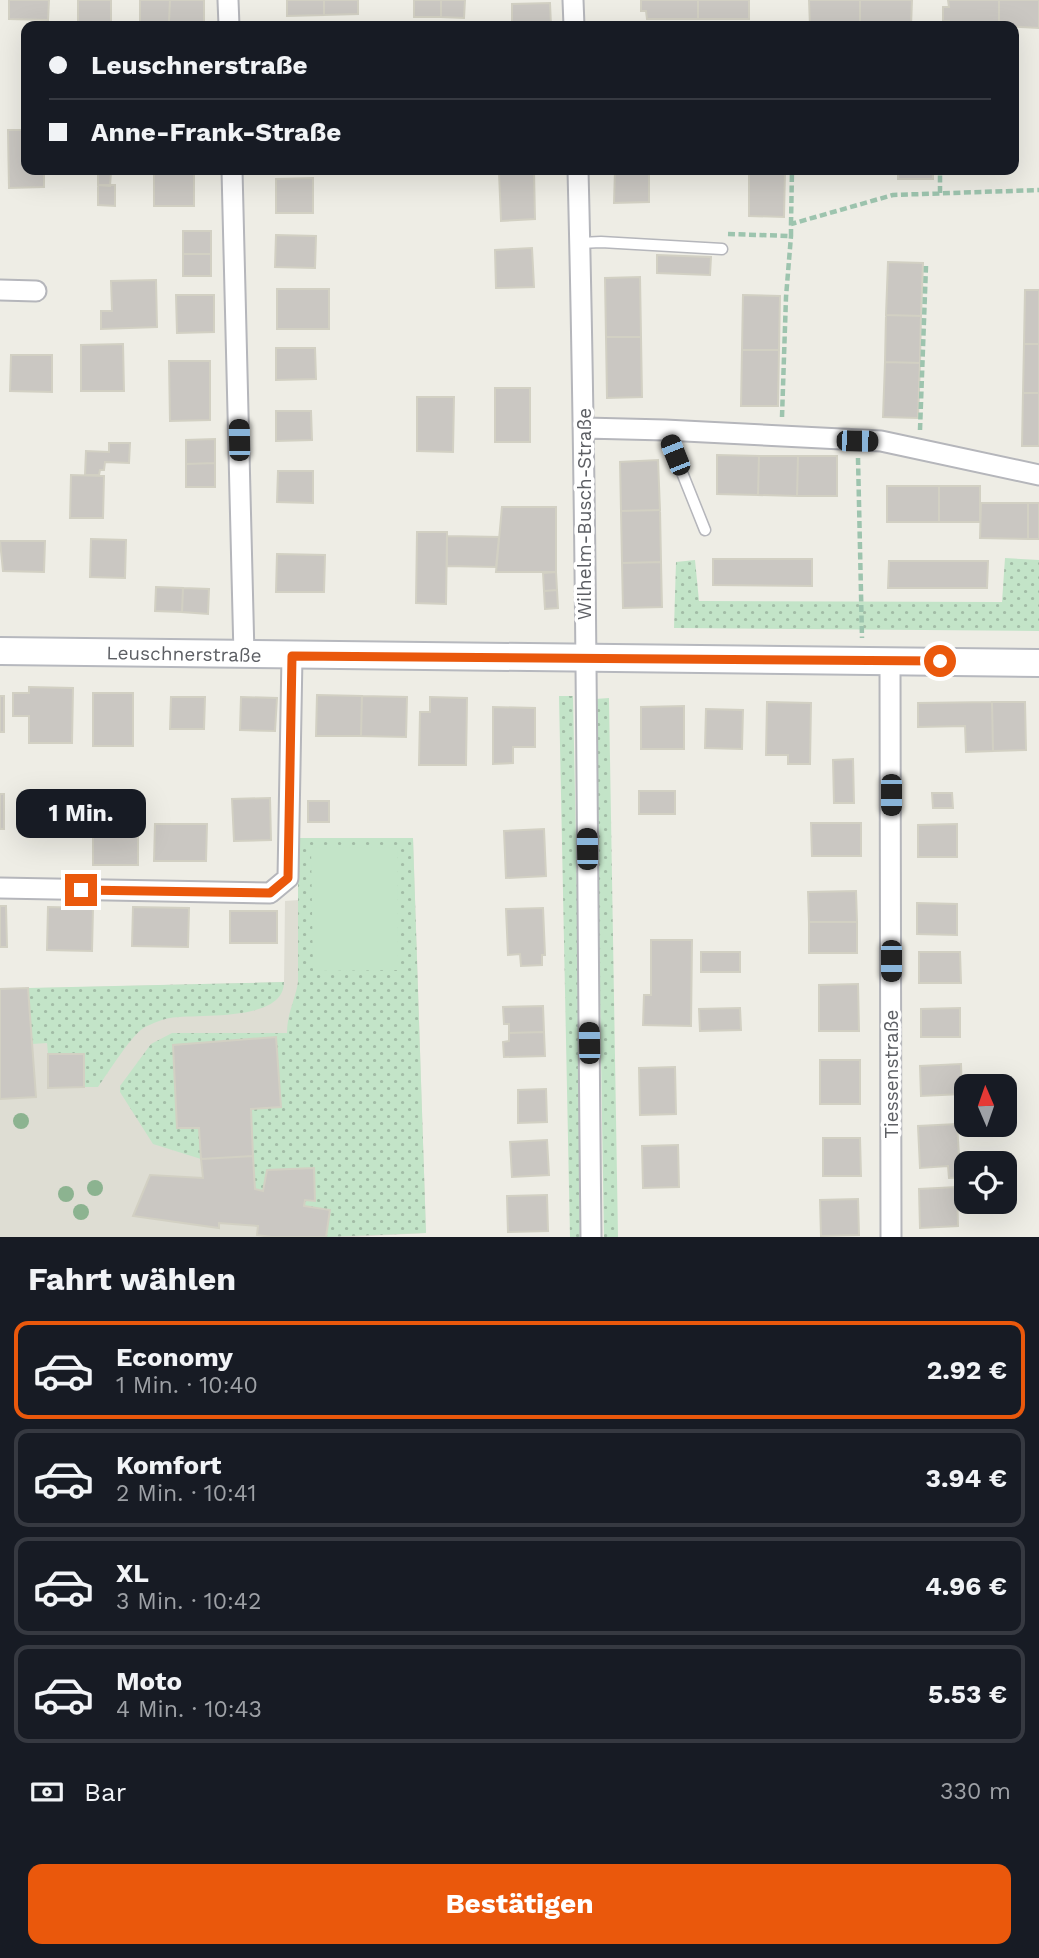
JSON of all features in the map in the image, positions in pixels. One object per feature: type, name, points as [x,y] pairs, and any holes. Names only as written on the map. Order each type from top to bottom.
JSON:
[{"type":"main road","name":"Leuschnerstraße","points":[[0,651],[1039,663]]},
{"type":"street","points":[[228,0],[229,21]]},
{"type":"street","points":[[573,0],[574,21]]},
{"type":"street","points":[[232,175],[244,655]]},
{"type":"street","name":"Wilhelm-Busch-Straße","points":[[578,175],[585,428],[584,658],[591,1237]]},
{"type":"street","points":[[0,290],[36,290]]},
{"type":"street","points":[[585,428],[881,441],[1039,475]]},
{"type":"street","points":[[0,888],[270,893],[288,878],[292,656]]},
{"type":"street","name":"Tiessenstraße","points":[[890,660],[891,1237]]},
{"type":"lane","points":[[580,243],[722,249]]},
{"type":"lane","points":[[665,430],[705,530]]},
{"type":"path","points":[[781,436],[792,175]]},
{"type":"path","points":[[940,175],[940,193]]},
{"type":"path","points":[[791,224],[893,195],[1039,190]]},
{"type":"path","points":[[722,249],[726,248],[728,234],[791,236]]},
{"type":"path","points":[[918,449],[926,266]]},
{"type":"path","points":[[857,441],[862,639]]},
{"type":"shaded area","points":[[298,838],[413,838],[426,1233],[353,1237],[0,1237],[0,989],[284,982],[285,901],[299,900]]},
{"type":"green space","points":[[1005,558],[1039,560],[1039,631],[674,628],[676,562],[695,560],[699,601],[1002,602]]},
{"type":"green space","points":[[559,696],[573,696],[584,1237],[570,1237]]},
{"type":"green space","points":[[609,698],[618,1237],[604,1237],[595,699]]},
{"type":"green space","points":[[298,838],[413,838],[426,1233],[326,1237],[329,1210],[304,1206],[305,1200],[315,1201],[313,1168],[267,1170],[263,1191],[255,1189],[251,1109],[281,1107],[276,1038],[173,1045],[177,1128],[199,1128],[201,1159],[153,1144],[120,1092],[120,1086],[151,1044],[172,1033],[287,1033],[298,982]]},
{"type":"green space","points":[[397,847],[398,970],[313,971],[311,848]]},
{"type":"green space","points":[[284,982],[280,995],[270,1004],[255,1010],[238,1014],[170,1018],[145,1027],[127,1045],[98,1087],[84,1087],[84,1054],[48,1054],[47,1043],[32,1044],[28,988]]},
{"type":"building","points":[[9,0],[49,0],[48,20],[9,19]]},
{"type":"building","points":[[78,0],[111,0],[111,21],[78,21]]},
{"type":"building","points":[[140,0],[170,0],[169,21],[140,21]]},
{"type":"building","points":[[170,0],[204,0],[204,21],[169,21]]},
{"type":"building","points":[[287,0],[324,0],[324,15],[287,16]]},
{"type":"building","points":[[324,0],[358,0],[358,14],[324,15]]},
{"type":"building","points":[[414,0],[441,0],[441,17],[414,17]]},
{"type":"building","points":[[441,0],[465,0],[464,18],[441,17]]},
{"type":"building","points":[[641,0],[698,0],[698,19],[647,19],[646,11],[641,11]]},
{"type":"building","points":[[698,0],[749,0],[749,19],[698,19]]},
{"type":"building","points":[[809,0],[860,0],[860,21],[810,21]]},
{"type":"building","points":[[860,0],[912,0],[911,21],[860,21]]},
{"type":"building","points":[[948,0],[999,0],[999,21],[943,21],[943,7],[949,7]]},
{"type":"building","points":[[999,0],[1039,0],[1039,28],[1019,27],[1019,21],[999,21]]},
{"type":"building","points":[[550,3],[551,21],[512,21],[512,4]]},
{"type":"building","points":[[8,130],[21,130],[21,175],[44,175],[44,187],[9,188]]},
{"type":"building","points":[[98,175],[111,175],[110,186],[98,185]]},
{"type":"building","points":[[154,175],[194,175],[194,206],[154,206]]},
{"type":"building","points":[[499,175],[534,175],[535,219],[501,221]]},
{"type":"building","points":[[615,175],[649,175],[649,202],[614,203]]},
{"type":"building","points":[[749,175],[785,175],[784,217],[749,216]]},
{"type":"building","points":[[898,175],[933,175],[933,179],[898,179]]},
{"type":"building","points":[[313,178],[313,213],[276,213],[276,179]]},
{"type":"building","points":[[98,185],[115,185],[115,206],[98,205]]},
{"type":"building","points":[[183,231],[211,231],[211,254],[183,254]]},
{"type":"building","points":[[276,235],[316,236],[315,268],[275,267]]},
{"type":"building","points":[[532,248],[534,287],[496,288],[495,250]]},
{"type":"building","points":[[183,254],[211,254],[211,276],[183,276]]},
{"type":"building","points":[[657,255],[711,257],[710,275],[657,273]]},
{"type":"building","points":[[888,262],[923,263],[921,316],[886,315]]},
{"type":"building","points":[[640,277],[641,337],[606,337],[605,278]]},
{"type":"building","points":[[156,280],[157,327],[101,329],[101,311],[112,311],[111,281]]},
{"type":"building","points":[[277,289],[329,289],[329,329],[277,329]]},
{"type":"building","points":[[1025,290],[1039,290],[1039,344],[1024,344]]},
{"type":"building","points":[[176,295],[214,295],[214,332],[177,333]]},
{"type":"building","points":[[743,295],[780,296],[779,350],[742,350]]},
{"type":"building","points":[[886,315],[921,316],[920,363],[885,362]]},
{"type":"building","points":[[606,337],[641,337],[642,397],[607,398]]},
{"type":"building","points":[[123,344],[124,391],[81,391],[81,345]]},
{"type":"building","points":[[1024,344],[1039,344],[1039,393],[1023,393]]},
{"type":"building","points":[[276,348],[315,348],[316,379],[276,380]]},
{"type":"building","points":[[742,350],[779,350],[778,406],[741,406]]},
{"type":"building","points":[[11,355],[52,355],[52,392],[10,391]]},
{"type":"building","points":[[169,361],[210,361],[210,420],[170,421]]},
{"type":"building","points":[[885,362],[920,363],[918,418],[883,417]]},
{"type":"building","points":[[495,388],[530,388],[530,442],[495,442]]},
{"type":"building","points":[[1023,393],[1039,393],[1039,446],[1022,446]]},
{"type":"building","points":[[417,397],[454,397],[453,452],[417,451]]},
{"type":"building","points":[[276,411],[311,411],[312,440],[276,441]]},
{"type":"building","points":[[215,439],[215,463],[186,464],[186,440]]},
{"type":"building","points":[[109,443],[130,443],[129,463],[105,462],[104,470],[100,470],[99,475],[85,475],[86,451],[109,452]]},
{"type":"building","points":[[717,455],[759,456],[758,495],[717,494]]},
{"type":"building","points":[[759,456],[798,456],[797,496],[758,495]]},
{"type":"building","points":[[798,456],[837,456],[837,496],[797,496]]},
{"type":"building","points":[[658,460],[660,510],[621,511],[620,462]]},
{"type":"building","points":[[215,463],[215,487],[186,487],[186,464]]},
{"type":"building","points":[[278,471],[313,471],[313,503],[277,502]]},
{"type":"building","points":[[71,475],[104,476],[103,518],[70,518]]},
{"type":"building","points":[[887,486],[939,486],[939,522],[887,522]]},
{"type":"building","points":[[939,486],[980,486],[980,522],[939,522]]},
{"type":"building","points":[[981,503],[1028,503],[1028,539],[980,538]]},
{"type":"building","points":[[1028,503],[1039,503],[1039,539],[1028,539]]},
{"type":"building","points":[[502,507],[556,507],[556,572],[496,572]]},
{"type":"building","points":[[660,510],[661,562],[622,563],[621,511]]},
{"type":"building","points":[[417,532],[447,532],[446,604],[416,603]]},
{"type":"building","points":[[447,536],[499,537],[496,567],[447,566]]},
{"type":"building","points":[[91,539],[126,540],[125,578],[90,577]]},
{"type":"building","points":[[0,541],[45,541],[44,572],[3,571]]},
{"type":"building","points":[[277,554],[325,555],[324,592],[276,592]]},
{"type":"building","points":[[713,559],[812,559],[812,586],[713,585]]},
{"type":"building","points":[[889,561],[988,561],[987,588],[888,588]]},
{"type":"building","points":[[661,562],[662,607],[623,608],[622,563]]},
{"type":"building","points":[[556,572],[557,590],[544,591],[543,573]]},
{"type":"building","points":[[156,587],[183,588],[182,612],[155,611]]},
{"type":"building","points":[[183,588],[209,589],[208,614],[182,612]]},
{"type":"building","points":[[557,590],[558,608],[545,609],[544,591]]},
{"type":"building","points":[[29,687],[73,688],[72,743],[29,743],[29,716],[13,716],[13,693],[29,693]]},
{"type":"building","points":[[93,693],[133,693],[133,746],[93,746]]},
{"type":"building","points":[[317,695],[362,696],[361,736],[316,736]]},
{"type":"building","points":[[0,696],[4,696],[4,732],[0,732]]},
{"type":"building","points":[[362,696],[407,697],[406,737],[361,736]]},
{"type":"building","points":[[171,697],[205,697],[204,729],[170,729]]},
{"type":"building","points":[[241,697],[277,698],[275,731],[240,730]]},
{"type":"building","points":[[430,697],[467,698],[466,765],[419,765],[420,712],[430,712]]},
{"type":"building","points":[[767,702],[811,703],[810,764],[788,764],[788,755],[766,755]]},
{"type":"building","points":[[992,702],[1025,702],[1026,750],[993,751]]},
{"type":"building","points":[[992,702],[993,751],[966,752],[965,726],[918,727],[918,703]]},
{"type":"building","points":[[684,706],[684,749],[641,749],[641,707]]},
{"type":"building","points":[[493,707],[535,708],[535,747],[513,747],[513,763],[493,764]]},
{"type":"building","points":[[706,709],[743,710],[742,749],[705,748]]},
{"type":"building","points":[[853,759],[854,803],[834,803],[833,760]]},
{"type":"building","points":[[639,791],[675,791],[675,814],[639,814]]},
{"type":"building","points":[[73,793],[73,828],[36,828],[35,794]]},
{"type":"building","points":[[932,793],[952,793],[953,808],[933,808]]},
{"type":"building","points":[[0,794],[4,794],[4,829],[0,829]]},
{"type":"building","points":[[270,798],[271,840],[234,841],[232,799]]},
{"type":"building","points":[[308,801],[329,801],[329,822],[308,822]]},
{"type":"building","points":[[811,823],[861,823],[861,856],[812,856]]},
{"type":"building","points":[[93,824],[138,824],[138,865],[93,865]]},
{"type":"building","points":[[155,824],[207,824],[206,861],[154,861]]},
{"type":"building","points":[[957,824],[957,857],[918,857],[918,825]]},
{"type":"building","points":[[544,829],[546,876],[506,878],[504,831]]},
{"type":"building","points":[[856,891],[857,922],[809,922],[808,892]]},
{"type":"building","points":[[917,903],[957,904],[957,935],[917,934]]},
{"type":"building","points":[[0,906],[6,906],[7,947],[0,947]]},
{"type":"building","points":[[48,907],[93,908],[92,951],[47,950]]},
{"type":"building","points":[[133,907],[189,908],[188,947],[132,946]]},
{"type":"building","points":[[543,908],[545,955],[542,955],[542,965],[521,966],[520,954],[508,955],[506,909]]},
{"type":"building","points":[[230,911],[277,911],[277,943],[230,943]]},
{"type":"building","points":[[809,922],[857,922],[857,953],[809,953]]},
{"type":"building","points":[[651,940],[692,940],[691,1026],[643,1025],[644,995],[651,995]]},
{"type":"building","points":[[701,952],[740,952],[740,972],[701,972]]},
{"type":"building","points":[[919,952],[960,952],[961,983],[919,983]]},
{"type":"building","points":[[858,984],[859,1031],[819,1031],[819,985]]},
{"type":"building","points":[[28,988],[36,1097],[0,1099],[0,989]]},
{"type":"building","points":[[543,1006],[544,1032],[509,1033],[509,1024],[504,1024],[503,1007]]},
{"type":"building","points":[[740,1008],[741,1030],[700,1031],[699,1009]]},
{"type":"building","points":[[960,1008],[960,1037],[921,1037],[921,1009]]},
{"type":"building","points":[[544,1032],[545,1056],[504,1057],[503,1042],[509,1041],[509,1033]]},
{"type":"building","points":[[276,1037],[281,1107],[251,1109],[253,1156],[201,1159],[199,1128],[177,1128],[173,1045]]},
{"type":"building","points":[[48,1054],[84,1054],[84,1087],[48,1088]]},
{"type":"building","points":[[820,1060],[860,1060],[860,1104],[820,1104]]},
{"type":"building","points":[[961,1064],[961,1074],[954,1074],[954,1094],[921,1096],[920,1066]]},
{"type":"building","points":[[675,1067],[676,1114],[640,1115],[639,1068]]},
{"type":"building","points":[[546,1089],[547,1122],[518,1123],[518,1090]]},
{"type":"building","points":[[954,1124],[954,1138],[958,1138],[959,1151],[954,1151],[954,1178],[949,1178],[948,1166],[920,1168],[918,1126]]},
{"type":"building","points":[[823,1138],[860,1138],[861,1176],[823,1176]]},
{"type":"building","points":[[547,1140],[549,1175],[512,1177],[510,1142]]},
{"type":"building","points":[[678,1145],[679,1187],[643,1188],[642,1146]]},
{"type":"building","points":[[253,1156],[255,1189],[263,1191],[267,1170],[314,1168],[315,1201],[305,1200],[304,1206],[330,1210],[326,1237],[271,1237],[257,1235],[258,1226],[219,1223],[219,1228],[133,1216],[150,1175],[203,1178],[201,1159]]},
{"type":"building","points":[[954,1187],[954,1214],[958,1214],[958,1226],[920,1228],[919,1189]]},
{"type":"building","points":[[547,1195],[548,1231],[508,1232],[507,1196]]},
{"type":"building","points":[[858,1199],[859,1235],[821,1236],[820,1200]]},
{"type":"route","points":[[81,890],[270,893],[288,878],[292,656],[940,661]]}]
